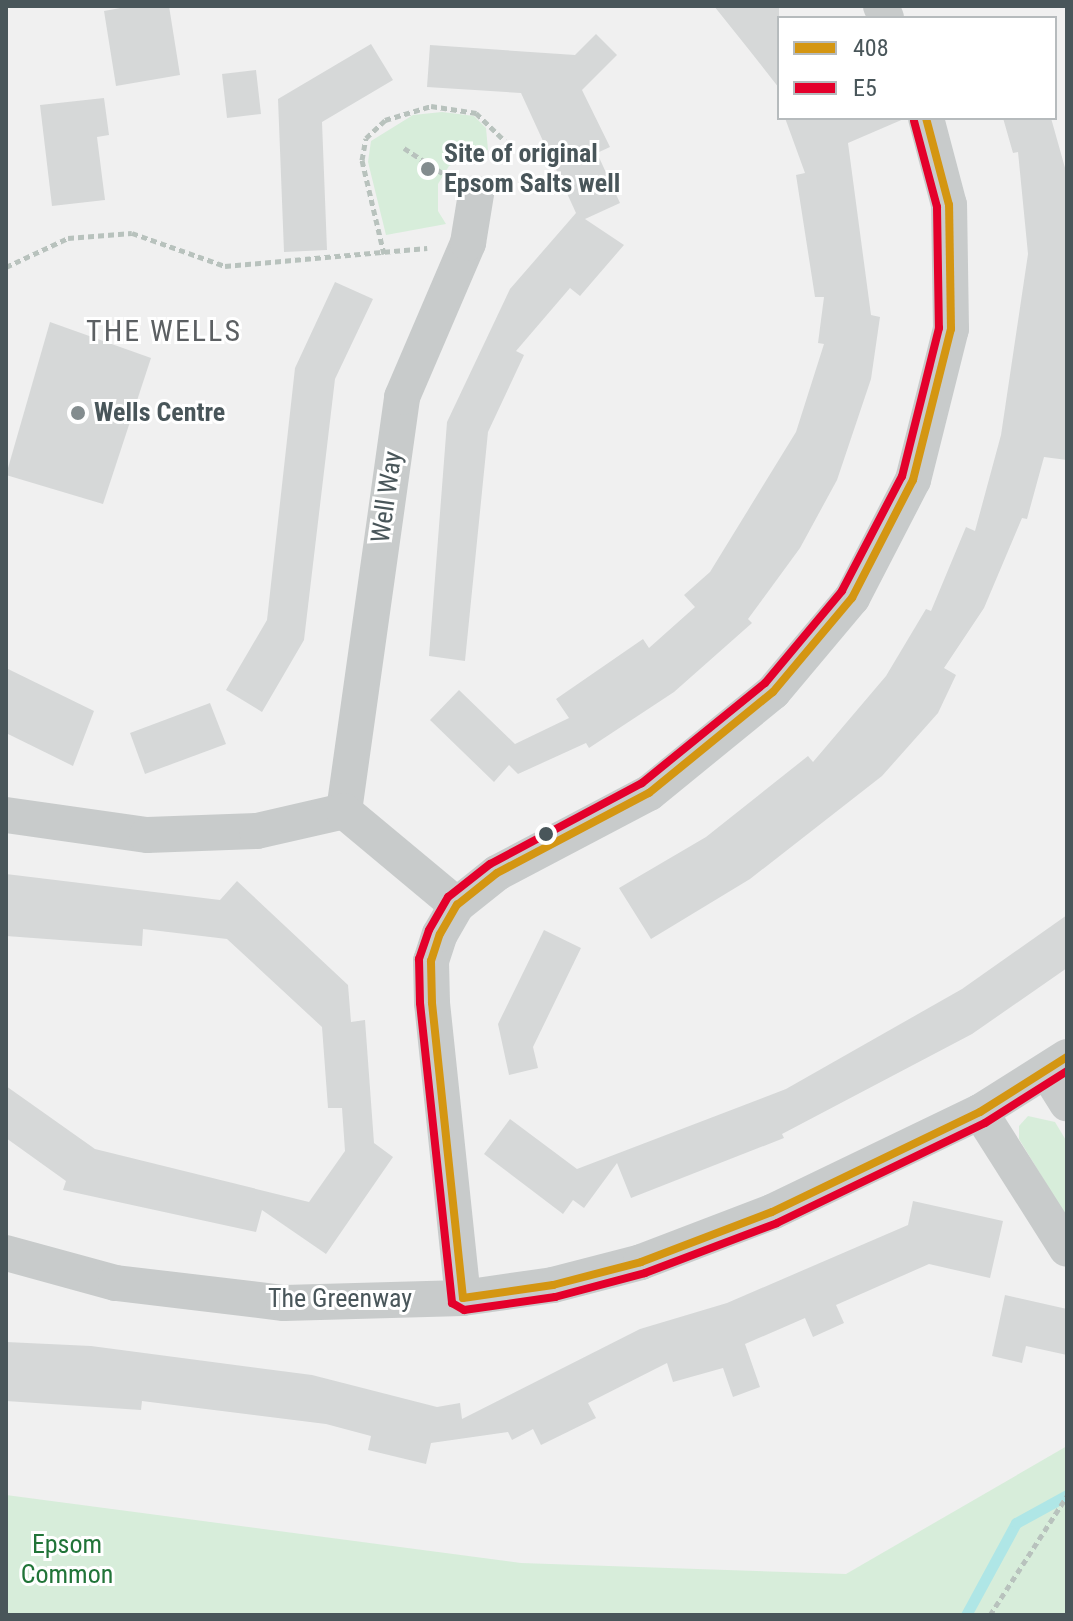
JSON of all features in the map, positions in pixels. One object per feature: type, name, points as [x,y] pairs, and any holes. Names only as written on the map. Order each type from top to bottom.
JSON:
[{"type":"street","points":[[463,1298],[431,961],[457,905],[497,873],[649,793],[773,692],[852,598],[913,480],[951,329],[949,205],[927,120]]},
{"type":"street","name":"Well Way","points":[[344,811],[402,397],[468,243],[476,194]]},
{"type":"street","points":[[6,815],[147,835],[257,831],[344,811],[457,905]]},
{"type":"street","name":"The Greenway","points":[[6,1253],[116,1283],[284,1303],[463,1298],[553,1285],[641,1262],[772,1212],[980,1112],[1057,1065],[1067,1104]]},
{"type":"street","points":[[980,1112],[1067,1249]]},
{"type":"path","points":[[384,254],[362,160],[366,138],[385,120],[431,106],[476,113],[505,141]]},
{"type":"path","points":[[404,148],[476,194]]},
{"type":"path","points":[[6,267],[68,238],[132,233],[225,266],[384,254],[468,243]]},
{"type":"path","points":[[990,1615],[1067,1496]]},
{"type":"green space","points":[[442,112],[474,116],[486,128],[488,150],[449,166],[438,184],[438,211],[446,224],[386,235],[368,162],[371,141],[413,115]]},
{"type":"green space","points":[[1028,1116],[1055,1122],[1067,1142],[1067,1218],[1019,1139],[1019,1126]]},
{"type":"green space","name":"Epsom Common","points":[[1067,1446],[1067,1615],[6,1615],[6,1495],[521,1563],[846,1574]]},
{"type":"building","points":[[131,6],[169,6],[180,75],[116,86],[104,11]]},
{"type":"building","points":[[714,6],[779,6],[777,85]]},
{"type":"building","points":[[596,34],[617,55],[582,90],[610,147],[597,153],[620,203],[585,219],[624,245],[580,296],[570,288],[516,351],[524,355],[488,432],[465,661],[429,656],[447,422],[510,289],[576,213],[521,93],[427,87],[430,45],[575,55]]},
{"type":"building","points":[[371,44],[393,80],[322,122],[327,250],[284,252],[278,99]]},
{"type":"building","points":[[256,70],[261,114],[227,118],[222,74]]},
{"type":"building","points":[[104,98],[109,135],[97,137],[105,200],[52,206],[40,105]]},
{"type":"building","points":[[786,120],[901,120],[848,143],[871,315],[880,317],[871,379],[837,480],[800,548],[748,619],[752,623],[674,692],[589,748],[586,743],[518,774],[509,765],[494,782],[430,720],[459,690],[515,744],[569,718],[556,699],[643,639],[649,648],[695,607],[684,595],[710,572],[796,432],[824,344],[818,343],[824,297],[815,297],[796,175],[805,173]]},
{"type":"building","points":[[1004,120],[1052,120],[1067,175],[1067,460],[1044,457],[1027,519],[1022,518],[984,608],[944,668],[956,675],[938,713],[882,776],[750,879],[651,939],[619,888],[706,837],[808,756],[813,762],[886,676],[926,609],[931,611],[966,527],[975,531],[1001,435],[1028,254],[1018,152],[1013,153]]},
{"type":"building","points":[[335,282],[373,299],[335,379],[304,640],[262,712],[226,690],[267,620],[295,368]]},
{"type":"building","name":"Wells Centre","points":[[50,322],[151,358],[103,504],[6,475]]},
{"type":"building","points":[[6,668],[94,711],[73,766],[6,733]]},
{"type":"building","points":[[210,703],[226,744],[145,774],[130,733]]},
{"type":"building","points":[[6,874],[220,900],[237,881],[348,985],[351,1022],[365,1020],[374,1143],[393,1157],[326,1254],[262,1210],[256,1232],[63,1190],[66,1181],[6,1138],[6,1086],[95,1149],[309,1202],[345,1151],[342,1108],[328,1108],[322,1027],[227,939],[143,929],[142,946],[6,936]]},
{"type":"building","points":[[1067,915],[1067,968],[972,1034],[782,1134],[784,1138],[631,1198],[617,1163],[584,1208],[573,1200],[563,1214],[484,1154],[510,1119],[577,1169],[786,1089],[962,989]]},
{"type":"building","points":[[544,930],[581,948],[533,1047],[538,1068],[509,1075],[498,1024]]},
{"type":"building","points":[[913,1201],[1003,1221],[990,1278],[929,1264],[836,1305],[844,1323],[813,1337],[805,1318],[745,1344],[760,1387],[733,1397],[723,1368],[673,1382],[667,1363],[588,1403],[596,1418],[541,1445],[533,1429],[512,1440],[508,1432],[431,1443],[426,1464],[368,1450],[371,1436],[326,1424],[142,1401],[141,1410],[6,1401],[6,1342],[91,1346],[312,1375],[437,1407],[460,1403],[462,1419],[640,1329],[727,1303],[908,1225]]},
{"type":"building","points":[[1005,1295],[1067,1309],[1067,1355],[1026,1346],[1022,1363],[992,1356]]},
{"type":"waterway","points":[[966,1615],[1016,1523],[1067,1495]]},
{"type":"transit line","name":"408","points":[[463,1298],[432,1003],[431,961],[440,934],[457,905],[497,873],[649,793],[773,692],[852,598],[913,480],[951,329],[949,205],[927,120]]},
{"type":"transit line","name":"E5","points":[[914,121],[937,207],[939,328],[902,476],[842,591],[765,683],[642,783],[490,864],[448,897],[429,930],[419,959],[420,1003],[452,1303],[464,1310],[555,1297],[645,1273],[777,1223],[985,1123],[1067,1071]]},
{"type":"transit line","name":"408","points":[[463,1298],[553,1285],[641,1262],[772,1212],[980,1112],[1067,1057]]},
{"type":"place","name":"Site of original Epsom Salts well","points":[[428,169]]},
{"type":"place","name":"Wells Centre","points":[[78,413]]},
{"type":"district","name":"THE WELLS","points":[[164,331]]}]
